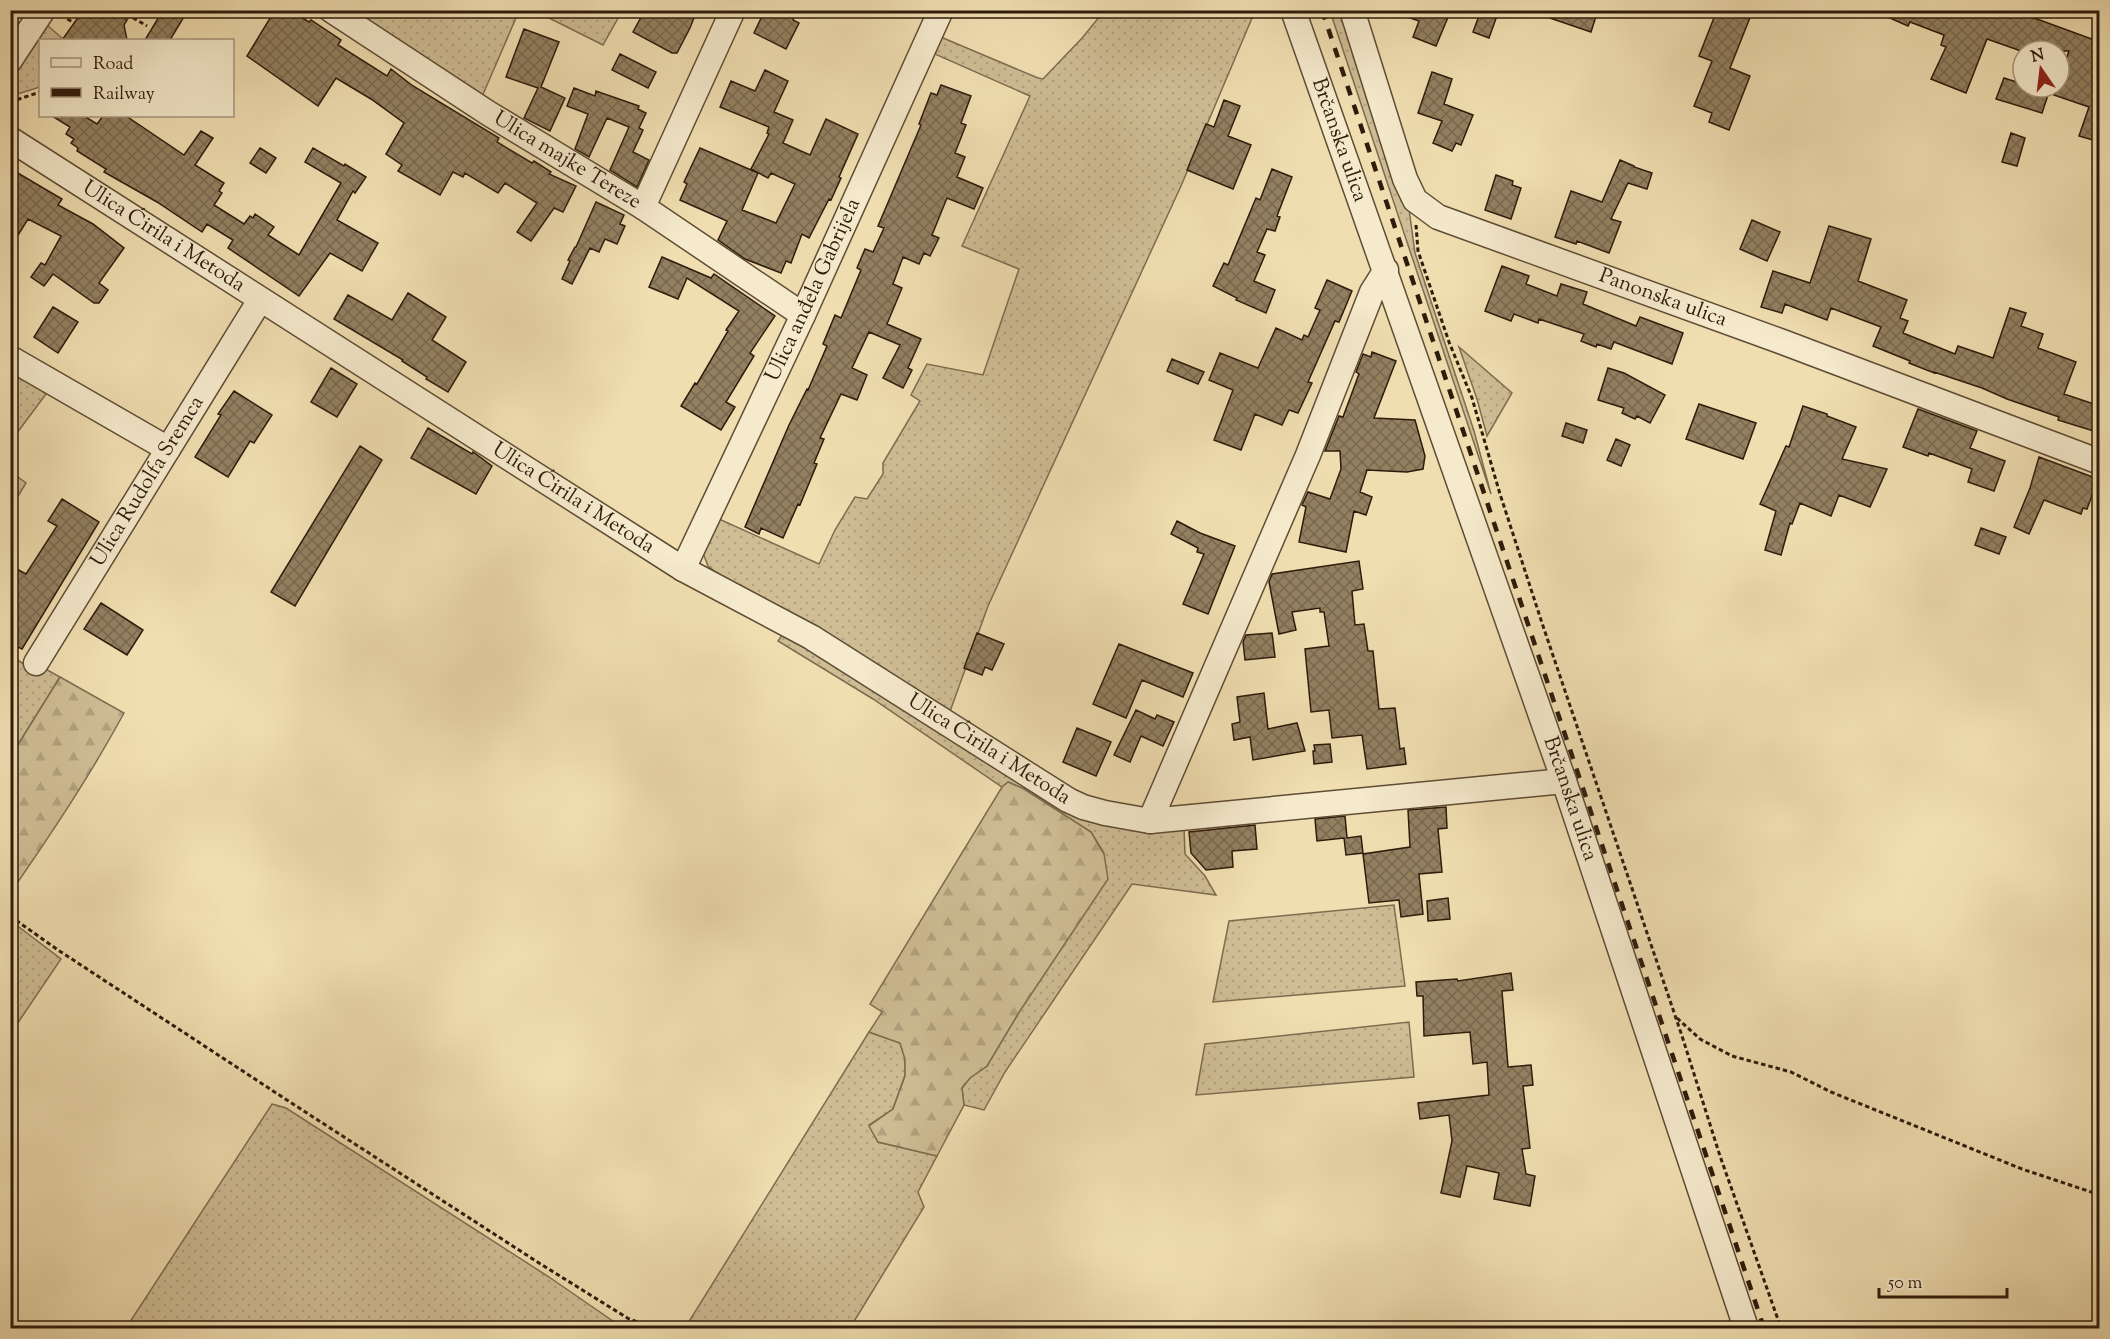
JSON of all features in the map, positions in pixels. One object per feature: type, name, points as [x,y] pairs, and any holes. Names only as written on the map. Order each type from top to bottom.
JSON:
[{"type":"street","points":[[10,60],[43,10]]},
{"type":"street","name":"Ulica majke Tereze","points":[[331,10],[488,112],[643,207],[803,315]]},
{"type":"street","points":[[643,207],[733,10]]},
{"type":"street","name":"Ulica anđela Gabrijela","points":[[683,569],[803,315],[941,10]]},
{"type":"street","name":"Brčanska ulica","points":[[1293,10],[1564,782],[1746,1329]]},
{"type":"street","points":[[1352,10],[1405,179],[1415,200]]},
{"type":"street","name":"Ulica Ćirila i Metoda","points":[[10,139],[683,569],[811,638],[1068,800],[1083,807],[1150,821],[1564,782]]},
{"type":"street","name":"Panonska ulica","points":[[1415,200],[1438,217],[1780,341],[2100,462]]},
{"type":"street","points":[[1150,821],[1308,455],[1372,292],[1386,270]]},
{"type":"street","name":"Ulica Rudolfa Sremca","points":[[36,663],[260,300]]},
{"type":"street","points":[[10,358],[168,449]]},
{"type":"path","points":[[54,10],[74,23]]},
{"type":"path","points":[[120,10],[147,26]]},
{"type":"path","points":[[10,102],[39,92]]},
{"type":"path","points":[[1415,200],[1418,251],[1449,342],[1472,398],[1542,624],[1720,1156],[1781,1329]]},
{"type":"path","points":[[10,916],[283,1098],[529,1257],[629,1319],[655,1329]]},
{"type":"path","points":[[1675,1017],[1700,1039],[1732,1056],[1791,1072],[1831,1092],[2022,1169],[2100,1195]]},
{"type":"green space","points":[[113,11],[152,11],[144,17],[130,15],[127,20]]},
{"type":"green space","points":[[341,11],[519,11],[481,99]]},
{"type":"green space","points":[[535,11],[622,11],[603,45]]},
{"type":"green space","points":[[1104,11],[1255,11],[1181,186],[988,606],[948,717],[726,580],[708,566],[703,553],[719,519],[819,564],[835,530],[855,497],[867,499],[883,474],[883,463],[920,401],[911,395],[927,364],[983,375],[1019,269],[962,246],[1030,96],[928,51],[936,35],[1043,79]]},
{"type":"green space","points":[[1330,11],[1346,11],[1409,209],[1415,253],[1474,431],[1491,494]]},
{"type":"green space","points":[[47,25],[63,39],[39,39],[39,87],[11,96],[10,82]]},
{"type":"green space","points":[[1459,347],[1512,393],[1487,436],[1477,399]]},
{"type":"green space","points":[[11,366],[52,386],[11,441]]},
{"type":"green space","points":[[11,472],[26,483],[11,508]]},
{"type":"green space","points":[[785,631],[1021,780],[1184,827],[1185,854],[1205,876],[1216,895],[1132,884],[1005,1072],[984,1110],[964,1105],[962,1088],[970,1078],[987,1066],[1018,1014],[1104,853],[1091,832],[1024,789],[1008,782],[1002,787],[873,699],[778,641]]},
{"type":"green space","points":[[11,656],[38,673],[42,667],[60,677],[11,756]]},
{"type":"green space","points":[[60,677],[124,713],[70,804],[11,892],[11,756]]},
{"type":"green space","points":[[1008,782],[1024,789],[1091,832],[1104,854],[1108,879],[1018,1014],[987,1066],[970,1078],[962,1088],[964,1105],[937,1156],[878,1142],[869,1126],[893,1109],[905,1076],[905,1059],[900,1043],[869,1032],[882,1012],[870,1004],[1002,787]]},
{"type":"green space","points":[[1394,905],[1405,986],[1213,1002],[1229,921]]},
{"type":"green space","points":[[11,921],[61,959],[11,1033]]},
{"type":"green space","points":[[1409,1022],[1414,1077],[1196,1095],[1205,1044]]},
{"type":"green space","points":[[869,1032],[900,1043],[905,1059],[905,1075],[893,1109],[869,1125],[878,1142],[937,1156],[918,1192],[924,1207],[850,1328],[685,1328]]},
{"type":"green space","points":[[272,1104],[286,1108],[549,1277],[623,1328],[126,1328]]},
{"type":"building","points":[[103,10],[113,10],[127,20],[124,25],[127,39],[63,39],[82,12],[87,15],[101,14]]},
{"type":"building","points":[[163,10],[188,10],[171,39],[146,39]]},
{"type":"building","points":[[275,10],[289,10],[309,22],[311,20],[341,40],[338,45],[387,76],[391,69],[413,86],[499,138],[497,142],[532,163],[534,161],[551,172],[549,174],[576,186],[563,212],[554,208],[531,241],[517,232],[537,203],[505,183],[498,193],[465,173],[463,177],[453,172],[440,195],[398,171],[402,165],[386,154],[404,123],[371,99],[336,78],[318,106],[247,56]]},
{"type":"building","points":[[645,10],[697,10],[677,53],[672,53],[633,32]]},
{"type":"building","points":[[765,10],[797,10],[793,20],[799,23],[786,49],[754,33]]},
{"type":"building","points":[[1394,10],[1451,10],[1436,46],[1413,37],[1419,21],[1393,12]]},
{"type":"building","points":[[1481,10],[1499,10],[1489,38],[1473,32]]},
{"type":"building","points":[[1535,10],[1598,10],[1591,32],[1535,13]]},
{"type":"building","points":[[1717,10],[1753,10],[1730,68],[1750,76],[1729,130],[1709,122],[1712,113],[1694,106],[1712,61],[1699,56]]},
{"type":"building","points":[[1872,10],[2007,10],[2100,42],[2100,142],[2079,136],[2089,107],[2066,99],[2071,99],[2071,39],[2011,39],[2011,47],[1987,39],[1966,93],[1931,79],[1946,47],[1941,45],[1944,35],[1910,22],[1908,26]]},
{"type":"building","points":[[524,29],[559,42],[541,87],[565,98],[550,131],[524,118],[538,88],[506,77]]},
{"type":"building","points":[[620,54],[656,72],[648,88],[612,70]]},
{"type":"building","points":[[765,70],[788,81],[774,112],[793,120],[783,143],[810,155],[826,119],[858,134],[831,200],[829,199],[809,238],[802,234],[791,263],[786,261],[781,273],[745,259],[718,240],[727,221],[680,200],[687,184],[684,182],[700,148],[758,173],[742,210],[776,223],[795,184],[771,173],[768,178],[751,169],[769,134],[767,133],[769,127],[720,107],[731,81],[755,91]]},
{"type":"building","points":[[1432,72],[1452,79],[1444,104],[1473,115],[1461,145],[1456,143],[1452,151],[1433,143],[1442,121],[1418,113]]},
{"type":"building","points":[[2004,78],[2011,80],[2011,99],[2047,99],[2042,113],[1996,99]]},
{"type":"building","points":[[941,85],[971,96],[961,123],[966,125],[955,153],[965,157],[957,177],[983,188],[974,209],[947,198],[932,235],[939,238],[930,256],[924,253],[919,264],[903,257],[893,284],[902,288],[887,324],[921,339],[908,368],[912,370],[903,388],[883,378],[900,345],[869,332],[852,368],[867,375],[857,400],[841,394],[820,438],[824,439],[814,463],[817,464],[783,538],[761,528],[759,534],[745,527],[789,425],[808,390],[827,346],[823,344],[835,315],[841,318],[861,270],[857,268],[865,249],[873,252],[884,228],[878,226],[921,125],[919,124],[931,93],[937,95]]},
{"type":"building","points":[[574,88],[595,96],[596,91],[639,106],[638,109],[646,113],[639,128],[643,130],[633,152],[649,160],[637,187],[610,170],[629,127],[607,118],[589,157],[575,149],[588,114],[567,106]]},
{"type":"building","points":[[1224,100],[1240,106],[1228,136],[1251,145],[1233,189],[1187,170],[1206,124],[1214,127]]},
{"type":"building","points":[[54,117],[86,117],[97,124],[102,117],[127,117],[184,155],[201,131],[213,138],[195,165],[224,183],[219,191],[222,193],[214,205],[244,224],[250,216],[253,218],[255,214],[274,227],[268,235],[299,255],[341,183],[305,162],[313,148],[366,177],[355,193],[353,191],[337,220],[378,243],[362,271],[330,253],[299,296],[228,248],[233,240],[207,224],[202,232],[157,202],[104,172],[106,169],[77,151],[78,148],[71,143],[74,139],[66,134],[70,127]]},
{"type":"building","points":[[2011,133],[2025,138],[2017,166],[2002,162]]},
{"type":"building","points":[[260,148],[276,158],[266,173],[250,163]]},
{"type":"building","points":[[1620,160],[1652,173],[1647,189],[1628,183],[1611,219],[1621,222],[1609,253],[1577,241],[1576,244],[1555,237],[1571,191],[1602,202]]},
{"type":"building","points":[[1272,169],[1292,177],[1277,216],[1280,217],[1275,231],[1267,229],[1257,252],[1265,255],[1254,281],[1275,290],[1266,313],[1236,300],[1237,298],[1213,286],[1224,263],[1228,265],[1256,198],[1260,200]]},
{"type":"building","points":[[16,172],[62,199],[58,205],[93,224],[124,248],[99,283],[108,290],[99,303],[94,303],[53,274],[44,286],[31,277],[41,263],[45,265],[61,236],[28,219],[10,248],[10,181]]},
{"type":"building","points":[[1496,175],[1513,181],[1512,185],[1521,188],[1511,219],[1485,210]]},
{"type":"building","points":[[596,202],[624,215],[620,224],[625,226],[617,244],[605,239],[599,252],[590,248],[572,284],[562,279],[570,261],[568,260]]},
{"type":"building","points":[[1752,220],[1780,232],[1767,261],[1740,249]]},
{"type":"building","points":[[1829,226],[1871,239],[1858,281],[1907,300],[1900,318],[1908,321],[1903,333],[1955,354],[1958,346],[1993,358],[2010,308],[2026,313],[2021,326],[2043,334],[2038,348],[2076,362],[2064,394],[2100,406],[2100,433],[2058,420],[2059,417],[1909,363],[1910,361],[1873,346],[1881,327],[1831,308],[1827,320],[1785,304],[1782,313],[1761,307],[1773,271],[1810,283]]},
{"type":"building","points":[[662,257],[711,278],[714,274],[775,316],[750,353],[754,356],[726,402],[735,407],[721,430],[681,406],[695,383],[697,384],[739,311],[687,278],[678,299],[649,287]]},
{"type":"building","points":[[1502,266],[1529,276],[1526,284],[1557,296],[1561,284],[1587,292],[1583,304],[1636,326],[1640,317],[1683,333],[1672,364],[1614,342],[1611,349],[1597,344],[1596,347],[1581,341],[1584,334],[1539,319],[1538,323],[1514,314],[1511,321],[1485,311]]},
{"type":"building","points":[[1327,280],[1352,291],[1339,322],[1335,321],[1308,382],[1312,383],[1298,413],[1289,410],[1282,425],[1255,414],[1241,450],[1214,440],[1233,390],[1209,380],[1220,353],[1258,368],[1276,328],[1302,340],[1304,335],[1308,337],[1320,310],[1315,308]]},
{"type":"building","points":[[408,293],[446,317],[432,340],[466,362],[448,392],[426,379],[427,377],[403,360],[334,319],[348,295],[392,320]]},
{"type":"building","points":[[53,307],[78,322],[58,353],[34,337]]},
{"type":"building","points":[[1372,352],[1396,361],[1374,418],[1415,420],[1425,456],[1423,469],[1407,472],[1367,470],[1360,492],[1372,497],[1366,515],[1354,511],[1346,552],[1299,542],[1306,507],[1302,505],[1308,492],[1330,499],[1341,469],[1340,451],[1325,451],[1339,416],[1343,417],[1359,374],[1356,372],[1363,354],[1371,357]]},
{"type":"building","points":[[1172,359],[1204,372],[1198,384],[1167,371]]},
{"type":"building","points":[[331,368],[357,384],[337,417],[311,402]]},
{"type":"building","points":[[1608,368],[1624,373],[1665,395],[1650,423],[1637,416],[1635,419],[1622,413],[1624,408],[1598,400]]},
{"type":"building","points":[[234,391],[272,415],[254,443],[250,441],[228,477],[195,457],[221,415],[218,414]]},
{"type":"building","points":[[1699,404],[1756,423],[1743,459],[1686,439]]},
{"type":"building","points":[[1803,406],[1856,427],[1842,459],[1887,469],[1870,507],[1839,495],[1831,516],[1800,503],[1792,524],[1790,523],[1781,555],[1765,550],[1776,511],[1760,504],[1786,446],[1789,447]]},
{"type":"building","points":[[1918,409],[1977,431],[1970,448],[2005,461],[1994,491],[1968,482],[1972,469],[1929,453],[1928,456],[1903,447]]},
{"type":"building","points":[[1566,423],[1587,430],[1583,443],[1562,436]]},
{"type":"building","points":[[428,428],[472,454],[473,452],[492,466],[476,494],[411,458]]},
{"type":"building","points":[[1616,439],[1630,445],[1621,466],[1607,460]]},
{"type":"building","points":[[360,446],[382,460],[295,606],[271,592]]},
{"type":"building","points":[[2039,457],[2098,479],[2087,509],[2083,508],[2081,514],[2044,500],[2029,534],[2014,527],[2030,488]]},
{"type":"building","points":[[62,499],[99,522],[22,649],[10,643],[10,580],[17,569],[26,574],[57,526],[48,521]]},
{"type":"building","points":[[1177,521],[1200,533],[1235,546],[1208,614],[1183,604],[1204,554],[1197,552],[1198,548],[1171,534]]},
{"type":"building","points":[[1981,528],[2006,537],[1999,554],[1975,545]]},
{"type":"building","points":[[1359,561],[1363,589],[1352,591],[1355,625],[1364,624],[1368,651],[1373,651],[1379,709],[1395,708],[1400,749],[1404,748],[1406,764],[1367,769],[1362,735],[1332,738],[1329,710],[1311,712],[1305,649],[1329,646],[1324,612],[1320,612],[1320,608],[1292,612],[1296,630],[1279,634],[1269,582],[1272,574]]},
{"type":"building","points":[[101,603],[143,630],[127,655],[84,629]]},
{"type":"building","points":[[977,633],[1004,644],[992,670],[985,667],[982,675],[964,668]]},
{"type":"building","points":[[1272,633],[1275,657],[1245,660],[1243,642],[1246,635]]},
{"type":"building","points":[[1119,644],[1193,673],[1183,697],[1142,680],[1126,718],[1093,704]]},
{"type":"building","points":[[1264,693],[1268,729],[1297,723],[1305,751],[1253,760],[1250,737],[1234,740],[1232,724],[1240,722],[1237,697]]},
{"type":"building","points":[[1136,710],[1155,719],[1157,715],[1174,722],[1163,746],[1141,736],[1130,762],[1114,755]]},
{"type":"building","points":[[1077,728],[1111,742],[1096,776],[1063,762]]},
{"type":"building","points":[[1330,744],[1332,762],[1314,764],[1314,745]]},
{"type":"building","points":[[1446,807],[1447,828],[1438,829],[1442,872],[1419,874],[1423,914],[1401,917],[1399,900],[1369,903],[1363,854],[1410,847],[1408,810]]},
{"type":"building","points":[[1345,816],[1347,838],[1361,836],[1363,853],[1346,855],[1344,838],[1317,841],[1315,819]]},
{"type":"building","points":[[1255,825],[1257,849],[1232,851],[1233,867],[1206,870],[1191,853],[1189,832]]},
{"type":"building","points":[[1448,898],[1450,919],[1428,921],[1427,901]]},
{"type":"building","points":[[1511,973],[1513,990],[1502,991],[1508,1067],[1531,1065],[1533,1085],[1523,1086],[1530,1148],[1522,1149],[1526,1174],[1535,1176],[1530,1206],[1494,1199],[1499,1173],[1467,1166],[1460,1197],[1441,1193],[1452,1141],[1449,1115],[1420,1119],[1418,1103],[1489,1095],[1487,1062],[1473,1064],[1470,1032],[1424,1036],[1423,996],[1417,996],[1416,982],[1457,979],[1458,981]]},
{"type":"railway","points":[[1322,10],[1764,1328]]}]
